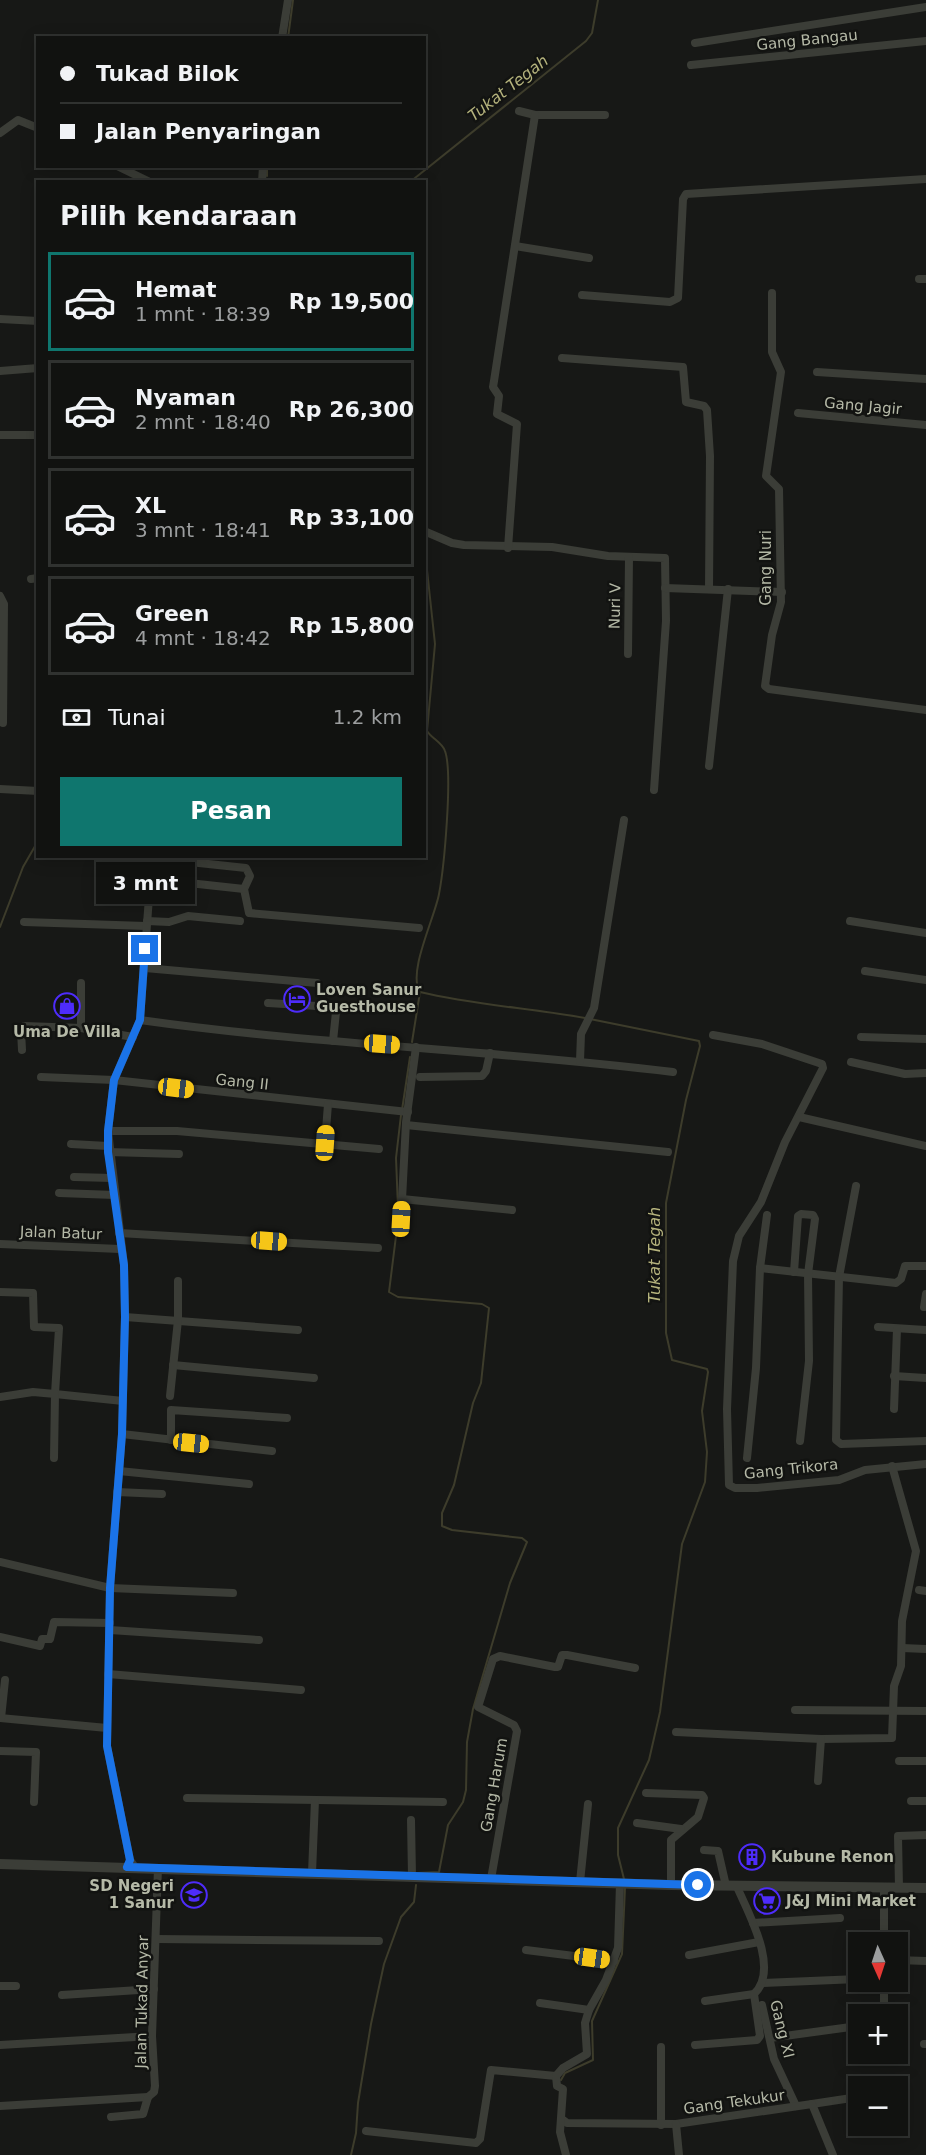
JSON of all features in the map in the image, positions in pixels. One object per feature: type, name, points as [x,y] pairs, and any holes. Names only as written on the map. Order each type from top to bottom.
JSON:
[{"type":"street","points":[[282,36],[288,0]]},
{"type":"street","points":[[695,43],[926,7]]},
{"type":"street","name":"Gang Bangau","points":[[691,65],[926,41]]},
{"type":"street","points":[[519,111],[535,115],[605,115]]},
{"type":"street","points":[[508,548],[517,424],[497,414],[499,393],[493,387],[535,115]]},
{"type":"street","points":[[0,134],[18,120],[36,127]]},
{"type":"street","points":[[121,168],[146,180]]},
{"type":"street","points":[[582,295],[670,302],[678,298],[683,199],[686,194],[926,179]]},
{"type":"street","points":[[515,246],[589,258]]},
{"type":"street","name":"Gang Nuri","points":[[772,293],[772,352],[781,372],[766,476],[779,489],[782,592],[780,614],[769,659],[767,689],[926,710]]},
{"type":"street","points":[[0,319],[36,321]]},
{"type":"street","points":[[562,358],[683,368],[686,402],[704,405],[707,410],[710,456],[709,589]]},
{"type":"street","points":[[0,371],[36,368]]},
{"type":"street","points":[[817,372],[926,379]]},
{"type":"street","name":"Gang Jagir","points":[[798,413],[926,423]]},
{"type":"street","name":"Gang Jagir","points":[[897,418],[926,423]]},
{"type":"street","points":[[0,435],[36,435]]},
{"type":"street","points":[[426,532],[452,543],[508,548],[560,548],[630,557],[665,558],[666,621],[654,790]]},
{"type":"street","name":"Nuri V","points":[[628,654],[630,557]]},
{"type":"street","points":[[665,588],[782,592]]},
{"type":"street","points":[[709,766],[728,589]]},
{"type":"street","points":[[0,596],[4,604],[3,723]]},
{"type":"street","points":[[0,789],[36,791]]},
{"type":"street","points":[[580,1061],[580,1034],[594,1008],[624,820]]},
{"type":"street","points":[[131,1865],[108,1758],[106,1728],[110,1588],[122,1434],[125,1317],[124,1265],[108,1149],[108,1131],[114,1080],[140,1020],[152,858]]},
{"type":"street","points":[[161,858],[246,868],[250,876],[244,889],[249,913],[419,928]]},
{"type":"street","points":[[152,879],[244,889]]},
{"type":"street","points":[[24,922],[146,924],[168,922],[188,916],[240,921]]},
{"type":"street","points":[[850,921],[926,933]]},
{"type":"street","points":[[145,968],[317,983]]},
{"type":"street","points":[[865,971],[926,980]]},
{"type":"street","points":[[81,983],[81,1028]]},
{"type":"street","points":[[268,1003],[333,1007],[336,1012],[333,1041]]},
{"type":"street","points":[[140,1020],[231,1033],[490,1053],[674,1072]]},
{"type":"street","points":[[22,1050],[21,1031],[24,1026],[81,1028],[133,1037]]},
{"type":"street","points":[[713,1035],[773,1047],[822,1064],[823,1072],[800,1117],[926,1146]]},
{"type":"street","points":[[861,1037],[926,1039]]},
{"type":"street","points":[[401,1219],[406,1125],[404,1111],[416,1047]]},
{"type":"street","points":[[420,1077],[482,1076],[486,1071],[490,1053]]},
{"type":"street","points":[[851,1062],[905,1074],[926,1072]]},
{"type":"street","name":"Gang II","points":[[41,1077],[114,1080],[404,1111]]},
{"type":"street","points":[[325,1143],[328,1104]]},
{"type":"street","name":"Gang Trikora","points":[[800,1117],[785,1142],[761,1202],[739,1236],[734,1261],[727,1409],[728,1482],[730,1487],[757,1488],[839,1480],[865,1470],[926,1464]]},
{"type":"street","points":[[406,1125],[668,1152]]},
{"type":"street","points":[[108,1131],[177,1131],[379,1149]]},
{"type":"street","points":[[71,1144],[179,1154]]},
{"type":"street","points":[[74,1177],[112,1178]]},
{"type":"street","points":[[856,1186],[840,1277],[837,1442],[926,1441]]},
{"type":"street","points":[[59,1193],[115,1194]]},
{"type":"street","points":[[402,1199],[512,1210]]},
{"type":"street","points":[[747,1458],[756,1368],[760,1268],[767,1215]]},
{"type":"street","points":[[794,1272],[798,1216],[813,1215],[815,1219],[808,1274],[809,1361],[800,1441]]},
{"type":"street","points":[[119,1233],[378,1248]]},
{"type":"street","name":"Jalan Batur","points":[[0,1244],[120,1249]]},
{"type":"street","points":[[760,1268],[896,1282],[901,1279],[905,1266],[926,1266]]},
{"type":"street","points":[[171,1396],[178,1320],[178,1281]]},
{"type":"street","points":[[0,1292],[33,1293],[34,1327],[58,1328],[54,1458]]},
{"type":"street","points":[[924,1307],[926,1294]]},
{"type":"street","points":[[125,1317],[298,1330]]},
{"type":"street","points":[[878,1327],[926,1330]]},
{"type":"street","points":[[894,1410],[897,1329]]},
{"type":"street","points":[[173,1365],[314,1378]]},
{"type":"street","points":[[894,1376],[926,1378]]},
{"type":"street","points":[[0,1397],[33,1392],[123,1401]]},
{"type":"street","points":[[171,1440],[171,1410],[287,1418]]},
{"type":"street","points":[[122,1434],[272,1451]]},
{"type":"street","points":[[676,1732],[821,1739],[889,1740],[893,1736],[894,1686],[900,1666],[905,1599],[916,1551],[892,1466]]},
{"type":"street","points":[[119,1471],[249,1484]]},
{"type":"street","points":[[117,1492],[162,1494]]},
{"type":"street","points":[[0,1562],[110,1588],[233,1593]]},
{"type":"street","points":[[0,1637],[40,1646],[42,1639],[50,1639],[54,1622],[259,1640]]},
{"type":"street","points":[[902,1648],[926,1649]]},
{"type":"street","name":"Gang Harum","points":[[491,1879],[517,1731],[514,1725],[478,1707],[493,1659],[500,1656],[555,1667],[558,1666],[562,1655],[567,1655],[635,1668]]},
{"type":"street","points":[[108,1674],[301,1690]]},
{"type":"street","points":[[5,1680],[1,1718],[106,1728]]},
{"type":"street","points":[[795,1710],[926,1711]]},
{"type":"street","points":[[818,1781],[821,1739]]},
{"type":"street","points":[[0,1751],[36,1752],[34,1802]]},
{"type":"street","points":[[899,1761],[926,1761]]},
{"type":"street","points":[[645,1793],[703,1796],[700,1815],[681,1829],[670,1843],[671,1885]]},
{"type":"street","points":[[187,1798],[443,1802]]},
{"type":"street","points":[[312,1873],[315,1800]]},
{"type":"street","points":[[911,1802],[926,1801]]},
{"type":"street","points":[[580,1882],[588,1804]]},
{"type":"street","points":[[411,1820],[412,1876]]},
{"type":"street","points":[[637,1823],[681,1829]]},
{"type":"street","points":[[899,1888],[898,1836],[926,1835]]},
{"type":"street","points":[[695,2045],[759,2039],[758,1989],[765,1971],[753,1923],[732,1886],[718,1851],[704,1850]]},
{"type":"street","points":[[0,1864],[131,1865],[155,1868],[671,1885],[926,1887]]},
{"type":"street","name":"Jalan Tukad Anyar","points":[[148,2097],[154,2092],[155,2086],[152,2036],[156,1939],[155,1868]]},
{"type":"street","points":[[566,2155],[560,2132],[563,2120],[563,2089],[557,2086],[556,2076],[563,2068],[587,2054],[585,2023],[589,2010],[614,1961],[620,1938],[625,1883]]},
{"type":"street","points":[[884,1888],[884,1932]]},
{"type":"street","points":[[753,1923],[840,1918]]},
{"type":"street","points":[[156,1939],[379,1941]]},
{"type":"street","points":[[688,1955],[759,1942]]},
{"type":"street","points":[[526,1950],[614,1961]]},
{"type":"street","points":[[908,1960],[926,1961]]},
{"type":"street","points":[[705,2001],[758,1989],[848,1980]]},
{"type":"street","points":[[0,1986],[16,1986]]},
{"type":"street","points":[[62,1995],[154,1989]]},
{"type":"street","name":"Gang XI","points":[[758,1989],[774,2059],[796,2106]]},
{"type":"street","points":[[540,2003],[589,2010]]},
{"type":"street","points":[[770,2037],[848,2027]]},
{"type":"street","points":[[0,2045],[152,2036]]},
{"type":"street","points":[[661,2047],[661,2125]]},
{"type":"street","points":[[366,2131],[476,2143],[480,2139],[490,2070],[556,2076]]},
{"type":"street","points":[[0,2106],[148,2097],[143,2114],[111,2117]]},
{"type":"street","points":[[796,2106],[848,2099]]},
{"type":"street","points":[[812,2104],[833,2155]]},
{"type":"street","name":"Gang Tekukur","points":[[563,2120],[567,2123],[661,2125],[796,2106]]},
{"type":"street","points":[[676,2124],[679,2155]]},
{"type":"waterway","points":[[288,36],[293,0]]},
{"type":"waterway","name":"Tukat Tegah","points":[[412,180],[586,41],[592,33],[598,0]]},
{"type":"waterway","points":[[267,168],[267,176]]},
{"type":"waterway","name":"Tukat Tegah","points":[[426,561],[435,644],[427,731],[445,751],[448,799],[439,894],[423,944],[417,972],[420,992],[585,1018]]},
{"type":"waterway","points":[[0,927],[23,867],[36,844]]},
{"type":"waterway","points":[[412,1042],[420,992]]},
{"type":"waterway","name":"Tukat Tegah","points":[[590,1019],[699,1041],[700,1046],[686,1100],[666,1203],[666,1333],[672,1360],[707,1369],[708,1372],[702,1411],[707,1452],[705,1482],[682,1544],[660,1712],[649,1760],[618,1828],[618,1855],[624,1879]]},
{"type":"waterway","points":[[402,1110],[410,1057]]},
{"type":"waterway","points":[[398,1208],[396,1158],[401,1115]]},
{"type":"waterway","points":[[398,1220],[389,1292],[398,1297],[482,1304],[489,1308],[481,1383],[473,1403],[454,1485],[442,1513],[442,1526],[452,1530],[522,1538],[527,1542],[510,1583],[473,1709],[467,1742],[466,1790],[463,1802],[448,1825],[439,1872],[417,1873]]},
{"type":"waterway","points":[[351,2155],[371,2024],[384,1964],[401,1917],[414,1902],[416,1885]]},
{"type":"waterway","name":"Tukat Tegah","points":[[561,2080],[565,2073],[593,2060],[592,2021],[622,1954],[625,1888]]},
{"type":"place","name":"Loven Sanur Guesthouse","points":[[297,999]]},
{"type":"place","name":"Uma De Villa","points":[[67,1006]]},
{"type":"place","name":"Kubune Renon","points":[[752,1857]]},
{"type":"place","name":"SD Negeri 1 Sanur","points":[[194,1895]]},
{"type":"place","name":"J&J Mini Market","points":[[767,1901]]},
{"type":"route","points":[[145,949],[140,1020],[114,1080],[108,1131],[108,1152],[124,1265],[125,1317],[122,1434],[110,1588],[106,1728],[112,1780],[130,1860],[127,1867],[698,1885]]}]
